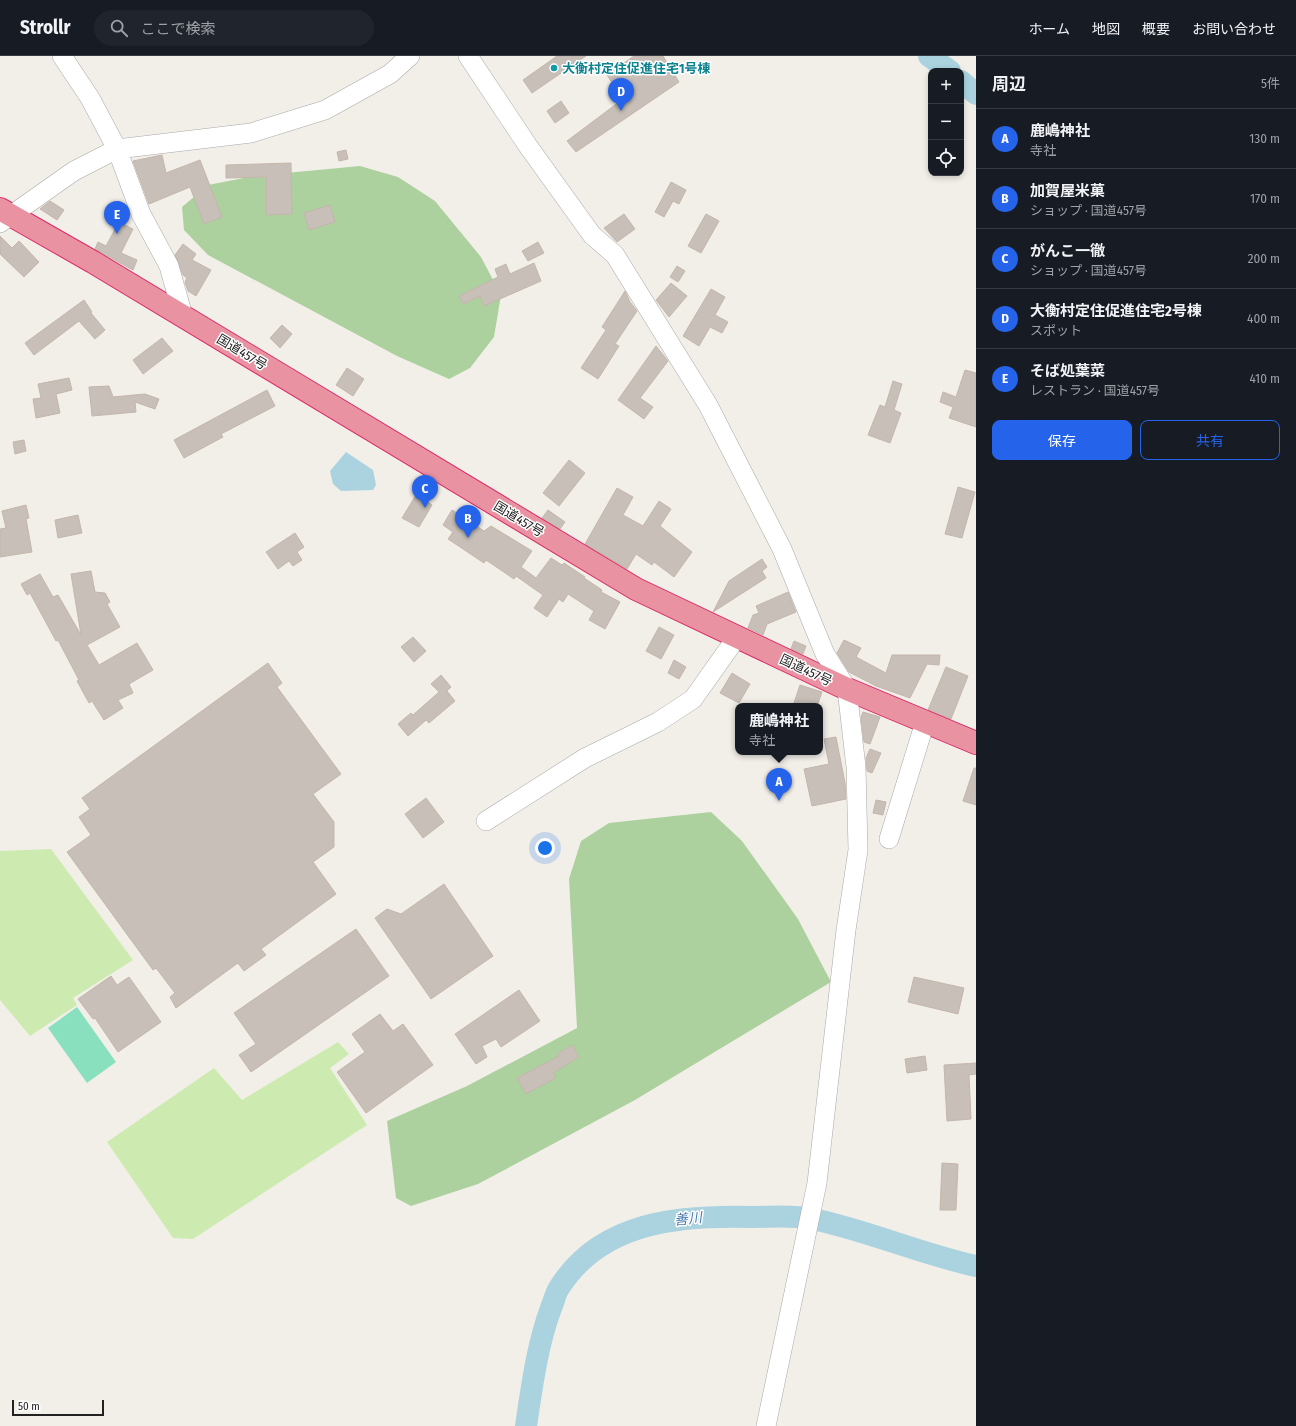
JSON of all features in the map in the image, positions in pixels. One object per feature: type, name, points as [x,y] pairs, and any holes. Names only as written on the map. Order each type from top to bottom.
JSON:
[{"type":"highway","name":"国道457号","points":[[3,216],[183,316],[636,589],[847,689],[976,743]]},
{"type":"street","points":[[62,56],[90,98],[117,149],[141,214],[168,266],[183,316]]},
{"type":"street","points":[[3,216],[74,171],[117,149],[251,133],[310,115],[325,110],[390,74],[410,56]]},
{"type":"street","points":[[468,56],[528,146],[592,235],[614,255],[708,405],[782,549],[825,654],[847,689],[856,768],[858,850],[846,930],[818,1184],[766,1426]]},
{"type":"street","points":[[486,821],[585,758],[658,722],[693,699],[737,637]]},
{"type":"street","points":[[889,839],[925,722]]},
{"type":"green space","points":[[360,166],[398,177],[435,201],[481,257],[501,295],[494,337],[470,368],[449,379],[397,356],[208,255],[184,230],[182,207],[208,185],[254,176]]},
{"type":"green space","points":[[711,812],[742,841],[798,919],[831,982],[635,1100],[478,1184],[411,1206],[396,1198],[387,1121],[467,1086],[577,1028],[569,879],[581,841],[609,823]]},
{"type":"green space","points":[[51,849],[133,960],[73,998],[77,1005],[30,1036],[0,1000],[0,851]]},
{"type":"green space","points":[[77,1007],[116,1062],[87,1083],[48,1028]]},
{"type":"green space","points":[[338,1042],[349,1054],[330,1068],[367,1125],[193,1239],[173,1238],[107,1142],[214,1068],[242,1100]]},
{"type":"water","points":[[346,452],[373,470],[376,485],[373,490],[341,491],[333,484],[330,471]]},
{"type":"building","name":"大衡村定住促進住宅1号棟","points":[[557,56],[586,56],[532,93],[523,80]]},
{"type":"building","points":[[634,56],[663,56],[679,82],[576,152],[567,141],[623,99],[607,75]]},
{"type":"building","points":[[561,101],[569,113],[555,123],[547,111]]},
{"type":"building","points":[[346,150],[348,159],[339,161],[337,152]]},
{"type":"building","points":[[162,155],[166,173],[200,160],[222,217],[204,224],[190,187],[149,204],[133,161]]},
{"type":"building","points":[[291,163],[292,214],[266,215],[266,177],[226,178],[226,165]]},
{"type":"building","points":[[671,182],[686,190],[679,204],[673,201],[664,217],[655,212]]},
{"type":"building","points":[[50,201],[64,210],[57,220],[40,209]]},
{"type":"building","points":[[330,205],[335,222],[309,230],[304,213]]},
{"type":"building","points":[[624,214],[635,229],[617,242],[604,228]]},
{"type":"building","points":[[706,214],[719,221],[701,253],[688,246]]},
{"type":"building","points":[[119,222],[133,229],[121,253],[137,260],[133,270],[95,249],[98,242],[106,246]]},
{"type":"building","points":[[0,236],[12,248],[19,241],[39,262],[24,277],[0,254]]},
{"type":"building","points":[[538,242],[544,253],[528,261],[522,251]]},
{"type":"building","points":[[183,244],[196,254],[192,260],[211,270],[196,296],[188,291],[185,282],[187,278],[183,275],[175,255]]},
{"type":"building","points":[[534,263],[541,281],[484,306],[480,296],[463,304],[459,296],[498,277],[495,269],[506,264],[510,274]]},
{"type":"building","points":[[677,266],[685,271],[678,282],[670,277]]},
{"type":"building","points":[[671,283],[687,296],[669,317],[656,300]]},
{"type":"building","points":[[711,289],[725,297],[715,315],[728,322],[722,333],[710,327],[699,346],[683,336]]},
{"type":"building","points":[[625,291],[630,302],[637,311],[615,344],[619,346],[598,379],[581,368],[606,330],[602,327]]},
{"type":"building","points":[[84,300],[92,312],[91,313],[105,330],[95,339],[79,321],[34,355],[25,343]]},
{"type":"building","points":[[282,325],[292,334],[280,348],[270,338]]},
{"type":"building","points":[[162,338],[173,351],[143,374],[133,360]]},
{"type":"building","points":[[656,346],[668,361],[640,398],[653,407],[644,419],[618,400]]},
{"type":"building","points":[[347,368],[364,379],[353,396],[336,385]]},
{"type":"building","points":[[965,370],[976,373],[976,427],[949,418],[953,407],[940,402],[943,392],[956,397]]},
{"type":"building","points":[[69,378],[72,390],[56,394],[60,413],[36,418],[33,399],[41,398],[38,384]]},
{"type":"building","points":[[893,381],[902,384],[894,410],[901,413],[890,443],[868,435],[880,405],[885,407]]},
{"type":"building","points":[[109,386],[113,397],[145,394],[159,399],[155,409],[135,402],[136,412],[92,416],[89,387]]},
{"type":"building","points":[[267,390],[275,406],[221,434],[223,437],[184,458],[174,440]]},
{"type":"building","points":[[24,440],[26,451],[15,454],[13,442]]},
{"type":"building","points":[[569,460],[585,473],[559,506],[543,493]]},
{"type":"building","points":[[958,487],[975,492],[962,538],[945,534]]},
{"type":"building","points":[[617,488],[633,497],[623,515],[643,526],[659,501],[671,509],[660,526],[692,552],[674,577],[654,562],[652,565],[636,554],[627,569],[585,544]]},
{"type":"building","points":[[416,495],[432,505],[419,527],[402,518]]},
{"type":"building","points":[[26,505],[29,518],[26,519],[32,552],[0,557],[0,529],[6,528],[2,511]]},
{"type":"building","points":[[452,510],[484,531],[491,526],[532,551],[521,567],[536,578],[551,558],[562,565],[564,563],[602,590],[601,592],[620,602],[605,629],[589,620],[594,611],[568,594],[563,602],[559,599],[547,617],[534,608],[543,595],[516,576],[514,579],[486,560],[484,563],[448,539],[453,532],[443,525]]},
{"type":"building","points":[[548,510],[565,522],[560,529],[542,518]]},
{"type":"building","points":[[78,515],[82,533],[58,538],[55,520]]},
{"type":"building","points":[[295,533],[304,547],[297,552],[302,560],[293,566],[289,561],[278,569],[266,552]]},
{"type":"building","points":[[762,559],[767,567],[762,571],[766,578],[713,612],[729,581]]},
{"type":"building","points":[[91,571],[95,592],[105,593],[110,602],[107,604],[120,627],[87,645],[99,665],[137,643],[153,670],[129,684],[133,693],[118,700],[123,708],[104,720],[92,701],[89,703],[58,640],[56,641],[30,593],[27,595],[21,584],[40,574],[53,597],[58,595],[81,635],[71,574]]},
{"type":"building","points":[[788,592],[796,612],[767,624],[763,635],[748,628],[753,615],[759,613],[756,606]]},
{"type":"building","points":[[659,627],[674,635],[661,659],[646,651]]},
{"type":"building","points":[[413,637],[426,651],[414,662],[401,647]]},
{"type":"building","points":[[844,640],[861,648],[856,657],[886,673],[892,655],[940,655],[939,665],[927,664],[910,698],[876,686],[849,672],[837,653]]},
{"type":"building","points":[[794,641],[806,646],[803,654],[791,649]]},
{"type":"building","points":[[674,660],[686,667],[679,679],[668,673]]},
{"type":"building","points":[[268,663],[282,683],[277,687],[341,774],[313,794],[334,822],[334,847],[313,862],[336,894],[261,949],[266,955],[244,971],[238,963],[176,1008],[170,997],[175,993],[156,968],[153,970],[67,852],[91,835],[79,817],[90,809],[82,798]]},
{"type":"building","points":[[946,667],[968,676],[951,719],[928,710]]},
{"type":"building","points":[[732,673],[750,684],[739,703],[720,693]]},
{"type":"building","points":[[441,675],[451,687],[447,691],[455,701],[429,723],[426,720],[408,736],[398,724],[411,713],[413,715],[439,692],[431,684]]},
{"type":"building","points":[[800,685],[822,692],[818,703],[794,703]]},
{"type":"building","points":[[863,712],[880,717],[870,744],[864,742],[861,717]]},
{"type":"building","points":[[836,737],[845,783],[846,799],[812,806],[804,769],[829,764],[824,739]]},
{"type":"building","points":[[870,749],[881,753],[872,773],[867,771],[866,758]]},
{"type":"building","points":[[974,768],[976,768],[976,805],[963,801]]},
{"type":"building","points":[[426,798],[444,822],[423,838],[405,814]]},
{"type":"building","points":[[876,800],[886,802],[883,815],[873,813]]},
{"type":"building","points":[[444,884],[493,956],[431,999],[375,918],[387,909],[401,914]]},
{"type":"building","points":[[356,929],[389,976],[251,1072],[239,1055],[256,1044],[234,1013]]},
{"type":"building","points":[[111,976],[117,985],[129,977],[161,1022],[118,1052],[95,1018],[93,1019],[78,999]]},
{"type":"building","points":[[914,977],[964,988],[958,1014],[908,1002]]},
{"type":"building","points":[[519,990],[540,1021],[501,1047],[496,1039],[482,1046],[487,1057],[476,1064],[455,1034]]},
{"type":"building","points":[[380,1014],[393,1031],[403,1024],[433,1065],[366,1113],[337,1072],[365,1052],[352,1034]]},
{"type":"building","points":[[572,1045],[579,1057],[553,1073],[556,1078],[526,1094],[517,1078],[559,1056],[557,1054]]},
{"type":"building","points":[[925,1056],[927,1070],[907,1073],[905,1059]]},
{"type":"building","points":[[976,1063],[976,1074],[969,1075],[971,1119],[947,1121],[944,1065]]},
{"type":"building","points":[[942,1163],[958,1164],[956,1210],[940,1210]]},
{"type":"waterway","points":[[929,56],[946,68]]},
{"type":"waterway","points":[[964,84],[976,94]]},
{"type":"waterway","name":"善川","points":[[526,1426],[542,1337],[559,1288],[576,1266],[597,1248],[620,1236],[644,1227],[671,1221],[698,1218],[798,1217],[834,1224],[976,1266]]},
{"type":"place","name":"大衡村定住促進住宅1号棟","points":[[554,68]]},
{"type":"place","name":"大衡村定住促進住宅2号棟","points":[[621,111]]},
{"type":"place","name":"そば処葉菜","points":[[117,234]]},
{"type":"place","name":"がんこ一徹","points":[[425,508]]},
{"type":"place","name":"加賀屋米菓","points":[[468,538]]},
{"type":"place","name":"鹿嶋神社","points":[[779,801]]}]
